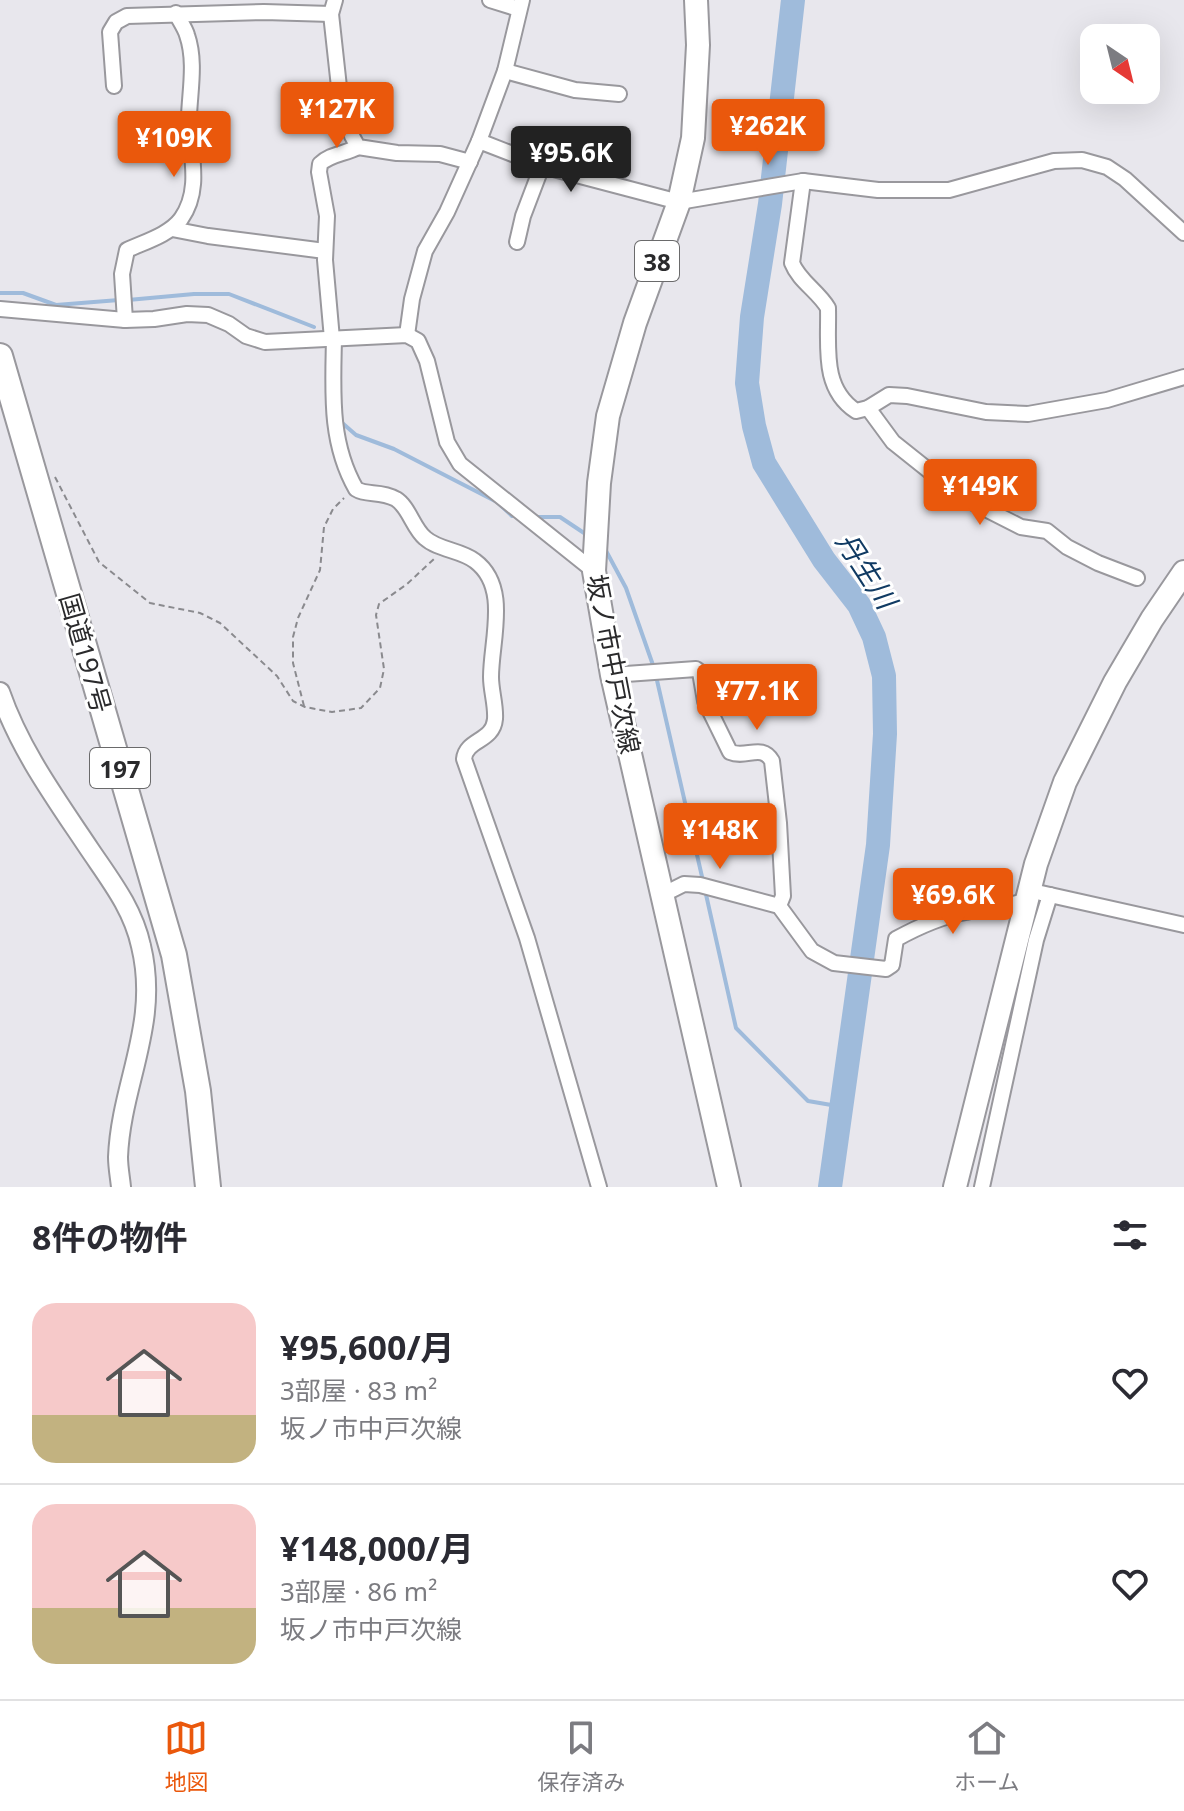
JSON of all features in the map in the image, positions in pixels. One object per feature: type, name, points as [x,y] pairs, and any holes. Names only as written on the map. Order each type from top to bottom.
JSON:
[{"type":"highway","name":"国道197号","points":[[0,356],[174,955],[198,1091],[208,1187]]},
{"type":"main road","name":"坂ノ市中戸次線","points":[[696,0],[698,45],[693,138],[679,202],[635,323],[608,416],[594,560],[612,675],[729,1187]]},
{"type":"main road","points":[[955,1187],[1035,895],[1040,851],[1072,767],[1115,682],[1184,572]]},
{"type":"street","points":[[407,335],[412,299],[425,251],[470,162],[505,71],[520,5],[490,0]]},
{"type":"street","points":[[114,86],[110,32],[116,22],[127,16],[333,7],[339,87],[358,147]]},
{"type":"street","points":[[125,317],[122,274],[127,250],[172,229],[190,201],[194,171],[189,118],[192,72],[188,36],[176,13]]},
{"type":"street","points":[[505,71],[575,90],[619,94]]},
{"type":"street","points":[[479,141],[542,166],[679,202],[801,181],[878,190],[949,190],[1054,161],[1082,160],[1107,167],[1125,179],[1184,233]]},
{"type":"street","points":[[470,162],[440,154],[397,153],[358,147],[346,154],[326,158],[320,164],[327,216],[325,251],[328,312],[333,338],[333,423],[356,489],[362,493],[379,492],[399,501],[426,539],[474,560],[486,572],[493,590],[496,613],[491,677],[495,719],[493,730],[486,738],[469,747],[464,752],[464,759],[527,938],[599,1187]]},
{"type":"street","points":[[517,242],[523,216],[542,166]]},
{"type":"street","points":[[801,181],[792,263],[795,271],[828,308],[830,379],[836,392],[856,411],[868,408],[889,395],[986,412],[1028,414],[1107,400],[1184,377]]},
{"type":"street","points":[[172,229],[325,251]]},
{"type":"street","points":[[0,309],[154,319],[187,314],[208,315],[246,336],[265,342],[407,335],[418,341],[427,361],[447,442],[460,464],[536,522],[594,560]]},
{"type":"street","points":[[868,408],[893,442],[962,497],[1021,527],[1047,531],[1067,547],[1137,578]]},
{"type":"street","points":[[612,675],[696,669],[700,672],[705,701],[730,752],[736,755],[763,751],[768,754],[772,761],[779,823],[783,896],[779,906]]},
{"type":"street","points":[[0,692],[24,749],[129,908],[142,947],[146,992],[144,1033],[128,1096],[118,1157],[121,1187]]},
{"type":"street","points":[[664,894],[684,884],[700,885],[779,906],[812,951],[834,963],[886,969],[892,965],[896,939],[904,934],[953,915],[1006,908],[1035,895],[1184,925]]},
{"type":"street","points":[[982,1187],[1036,940],[1035,895]]},
{"type":"path","points":[[55,477],[99,562],[150,603],[200,613],[220,623],[277,676],[293,701],[305,707],[347,711],[361,708],[371,700],[380,688],[384,669],[376,615],[379,604],[424,570],[436,556],[453,551]]},
{"type":"path","points":[[305,707],[293,663],[293,637],[298,618],[320,570],[324,527],[339,502],[356,489]]},
{"type":"waterway","name":"丹生川","points":[[793,0],[770,204],[752,317],[747,383],[764,463],[824,560],[859,605],[874,637],[884,676],[885,734],[878,845],[830,1187]]},
{"type":"waterway","points":[[0,293],[23,293],[56,305],[119,300]]},
{"type":"waterway","points":[[128,300],[229,294],[314,327]]},
{"type":"waterway","points":[[340,421],[356,435],[394,449],[497,502],[512,516],[517,516]]},
{"type":"waterway","points":[[533,517],[560,517],[587,535]]},
{"type":"waterway","points":[[604,547],[626,588],[654,668]]},
{"type":"waterway","points":[[656,676],[703,881]]},
{"type":"waterway","points":[[705,890],[736,1028],[808,1101],[843,1107]]}]
